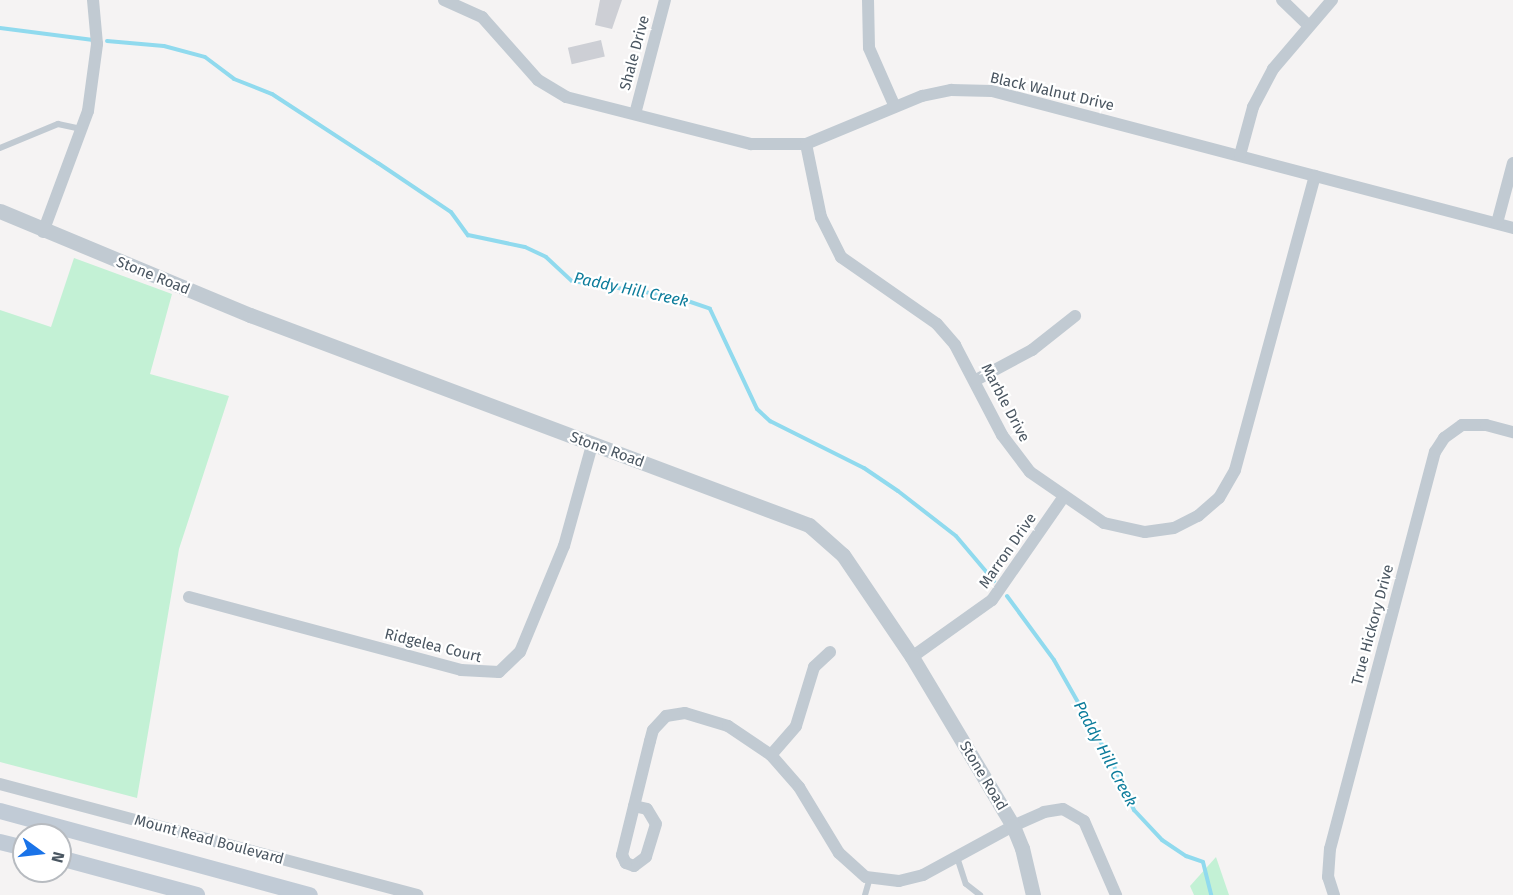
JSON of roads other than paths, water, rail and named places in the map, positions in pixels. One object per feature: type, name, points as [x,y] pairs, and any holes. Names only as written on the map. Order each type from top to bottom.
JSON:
[{"type":"main road","name":"Mount Read Boulevard","points":[[0,811],[310,895]]},
{"type":"main road","points":[[72,861],[197,895]]},
{"type":"street","points":[[43,232],[83,129],[94,80],[97,44],[93,0]]},
{"type":"street","name":"Black Walnut Drive","points":[[444,0],[482,17],[526,69],[551,89],[585,103],[751,144],[806,144],[922,96],[951,90],[992,91],[1513,228]]},
{"type":"street","name":"Shale Drive","points":[[635,114],[665,0]]},
{"type":"street","points":[[868,0],[869,48],[895,107]]},
{"type":"street","points":[[1282,0],[1308,25]]},
{"type":"street","points":[[1240,155],[1262,86],[1308,25],[1332,0]]},
{"type":"street","name":"Marble Drive","points":[[806,144],[820,217],[841,257],[937,324],[956,345],[1013,452],[1063,498],[1104,523],[1145,532],[1160,532],[1188,522],[1219,498],[1241,451],[1315,176]]},
{"type":"street","points":[[1497,223],[1513,163]]},
{"type":"street","name":"Stone Road","points":[[0,212],[43,232],[592,445],[809,525],[843,555],[912,657],[1013,826],[1022,848],[1033,895]]},
{"type":"street","points":[[976,380],[1032,350],[1075,316]]},
{"type":"street","name":"True Hickory Drive","points":[[1334,895],[1328,877],[1330,849],[1435,452],[1444,438],[1462,425],[1473,423],[1513,432]]},
{"type":"street","name":"Ridgelea Court","points":[[189,597],[461,670],[499,672],[520,652],[564,546],[592,445]]},
{"type":"street","name":"Marron Drive","points":[[912,657],[992,600],[1063,498]]},
{"type":"street","points":[[771,755],[796,726],[814,667],[830,652]]},
{"type":"street","points":[[634,806],[653,730],[666,716],[685,713],[712,720],[771,755],[800,788],[839,853],[857,872],[870,878],[886,882],[912,879],[1013,826],[1051,810],[1074,813],[1088,829],[1116,895]]},
{"type":"street","name":"Mount Read Boulevard","points":[[0,784],[418,895]]},
{"type":"lane","points":[[0,148],[58,124],[83,129]]},
{"type":"lane","points":[[957,857],[966,884],[980,895]]},
{"type":"lane","points":[[865,895],[870,878]]},
{"type":"waterway","name":"Paddy Hill Creek","points":[[0,28],[93,40]]},
{"type":"waterway","name":"Paddy Hill Creek","points":[[107,41],[164,46],[205,57],[234,79],[272,94],[451,212],[468,235],[525,247],[546,257],[572,281],[676,297],[710,309],[757,409],[770,421],[864,468],[898,491],[956,536],[994,581]]},
{"type":"waterway","name":"Paddy Hill Creek","points":[[1007,596],[1054,660],[1112,762],[1134,810],[1162,840],[1186,856],[1203,862],[1211,895]]}]
